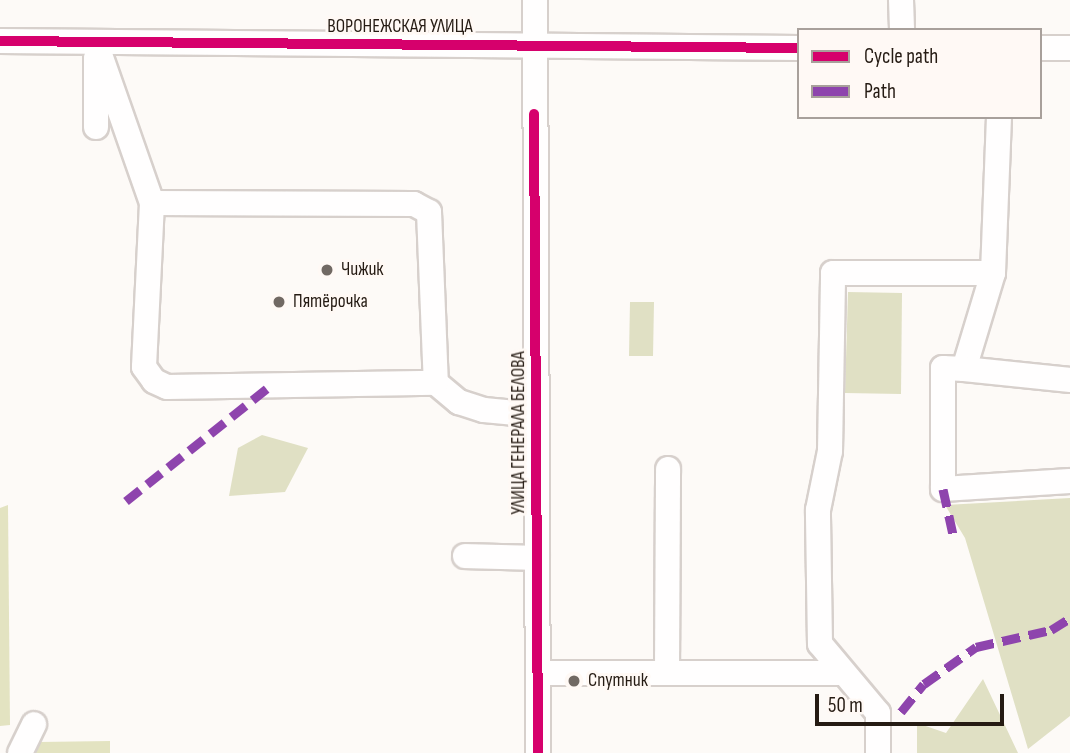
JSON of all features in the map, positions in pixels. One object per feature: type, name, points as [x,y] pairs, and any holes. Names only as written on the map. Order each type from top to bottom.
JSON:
[{"type":"street","name":"УЛИЦА ГЕНЕРАЛА БЕЛОВА","points":[[535,0],[538,753]]},
{"type":"street","points":[[901,0],[902,28]]},
{"type":"street","name":"ВОРОНЕЖСКАЯ УЛИЦА","points":[[0,41],[797,48]]},
{"type":"street","points":[[96,43],[96,127]]},
{"type":"street","points":[[96,43],[152,203],[144,367],[153,381],[167,387],[436,383],[459,402],[484,411],[537,415]]},
{"type":"street","points":[[1042,48],[1070,48]]},
{"type":"street","points":[[964,369],[993,273],[999,119]]},
{"type":"street","points":[[152,203],[414,204],[429,212],[436,383]]},
{"type":"street","points":[[878,753],[878,713],[820,644],[818,510],[830,451],[832,273],[993,273]]},
{"type":"street","points":[[1070,380],[943,368],[943,489],[1070,481]]},
{"type":"street","points":[[667,671],[668,469]]},
{"type":"street","points":[[465,556],[537,558]]},
{"type":"street","points":[[538,673],[843,673]]},
{"type":"street","points":[[20,753],[34,724]]},
{"type":"green space","points":[[848,292],[902,293],[901,394],[845,393]]},
{"type":"green space","points":[[630,302],[654,302],[653,356],[629,356]]},
{"type":"green space","points":[[262,435],[308,448],[285,492],[229,496],[238,448]]},
{"type":"green space","points":[[1070,498],[1070,716],[1028,749],[965,538],[945,505]]},
{"type":"green space","points":[[8,505],[10,725],[0,726],[0,508]]},
{"type":"green space","points":[[983,679],[1018,753],[917,753],[917,723],[946,733]]},
{"type":"green space","points":[[110,741],[110,753],[35,753],[39,742]]},
{"type":"marked path","points":[[126,501],[269,387]]},
{"type":"marked path","points":[[943,489],[954,539]]},
{"type":"marked path","points":[[901,712],[924,684],[976,647],[1051,630],[1070,618]]},
{"type":"cycle path","points":[[0,41],[797,48]]},
{"type":"cycle path","points":[[534,114],[538,753]]},
{"type":"place","name":"Чижик","points":[[327,270]]},
{"type":"place","name":"Пятёрочка","points":[[279,302]]},
{"type":"place","name":"Спутник","points":[[574,681]]}]
